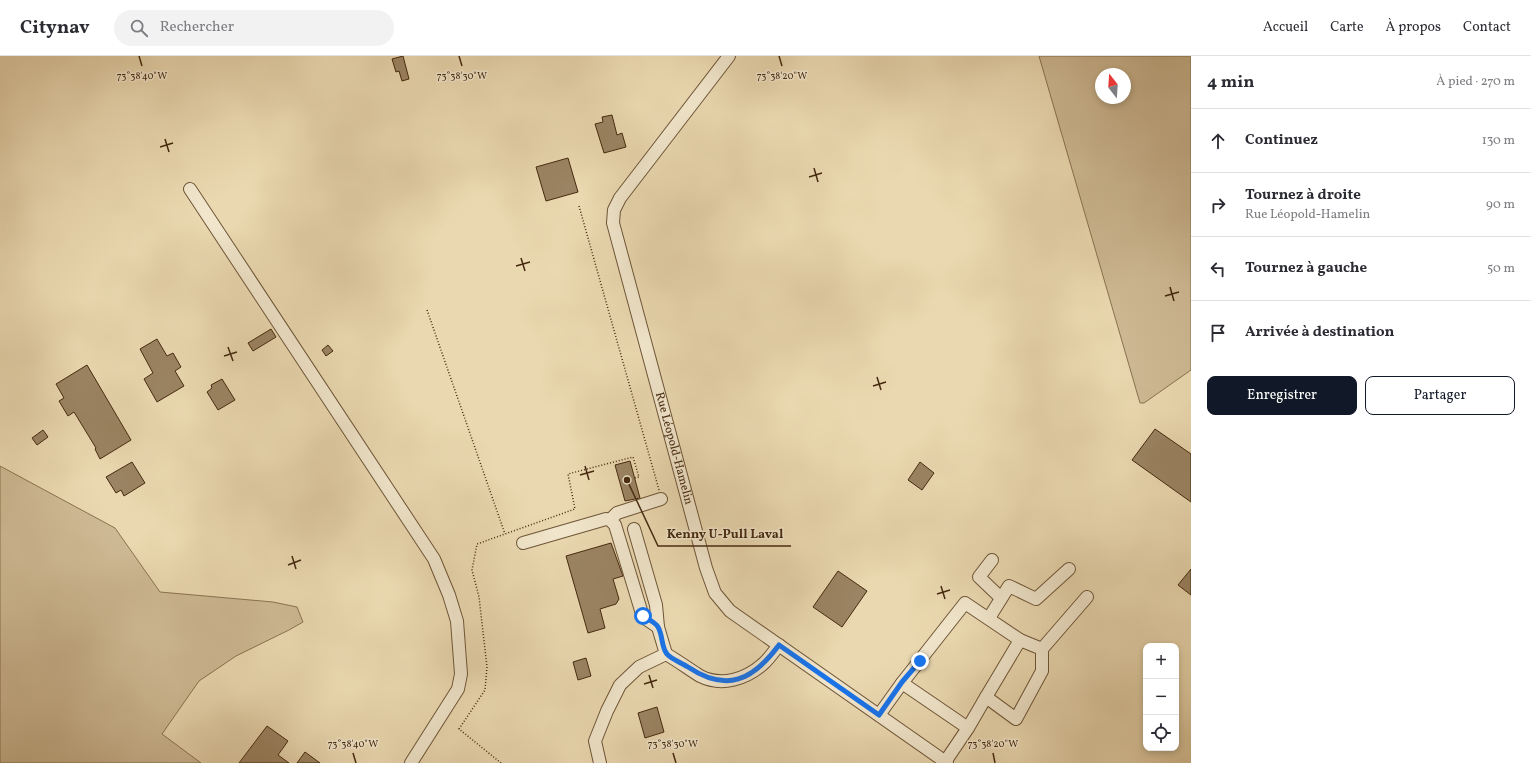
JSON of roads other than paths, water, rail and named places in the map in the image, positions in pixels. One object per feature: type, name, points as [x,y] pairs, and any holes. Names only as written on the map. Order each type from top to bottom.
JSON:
[{"type":"street","name":"Rue Léopold-Hamelin","points":[[729,56],[620,198],[614,210],[613,223],[706,568],[715,593],[730,610],[946,762]]},
{"type":"street","points":[[190,190],[434,559],[449,595],[457,621],[461,674],[458,689],[411,763]]},
{"type":"street","points":[[610,520],[617,513],[661,499]]},
{"type":"street","points":[[523,543],[606,519],[610,520],[615,525],[643,616],[658,627]]},
{"type":"street","points":[[634,529],[656,605],[658,627],[666,654],[701,676],[712,680],[727,682],[739,679],[764,664],[779,645]]},
{"type":"street","points":[[992,560],[979,577],[1001,598]]},
{"type":"street","points":[[989,618],[1009,586],[1036,599],[1069,569]]},
{"type":"street","points":[[986,697],[1016,719],[1042,671],[1042,649],[1088,597]]},
{"type":"street","points":[[879,715],[902,682],[965,603],[1020,640],[1042,649]]},
{"type":"street","points":[[946,762],[1020,640]]},
{"type":"street","points":[[600,763],[595,741],[607,711],[620,685],[639,667],[666,654]]},
{"type":"street","points":[[902,682],[968,728]]},
{"type":"place","name":"Kenny U-Pull Laval","points":[[627,480]]}]
